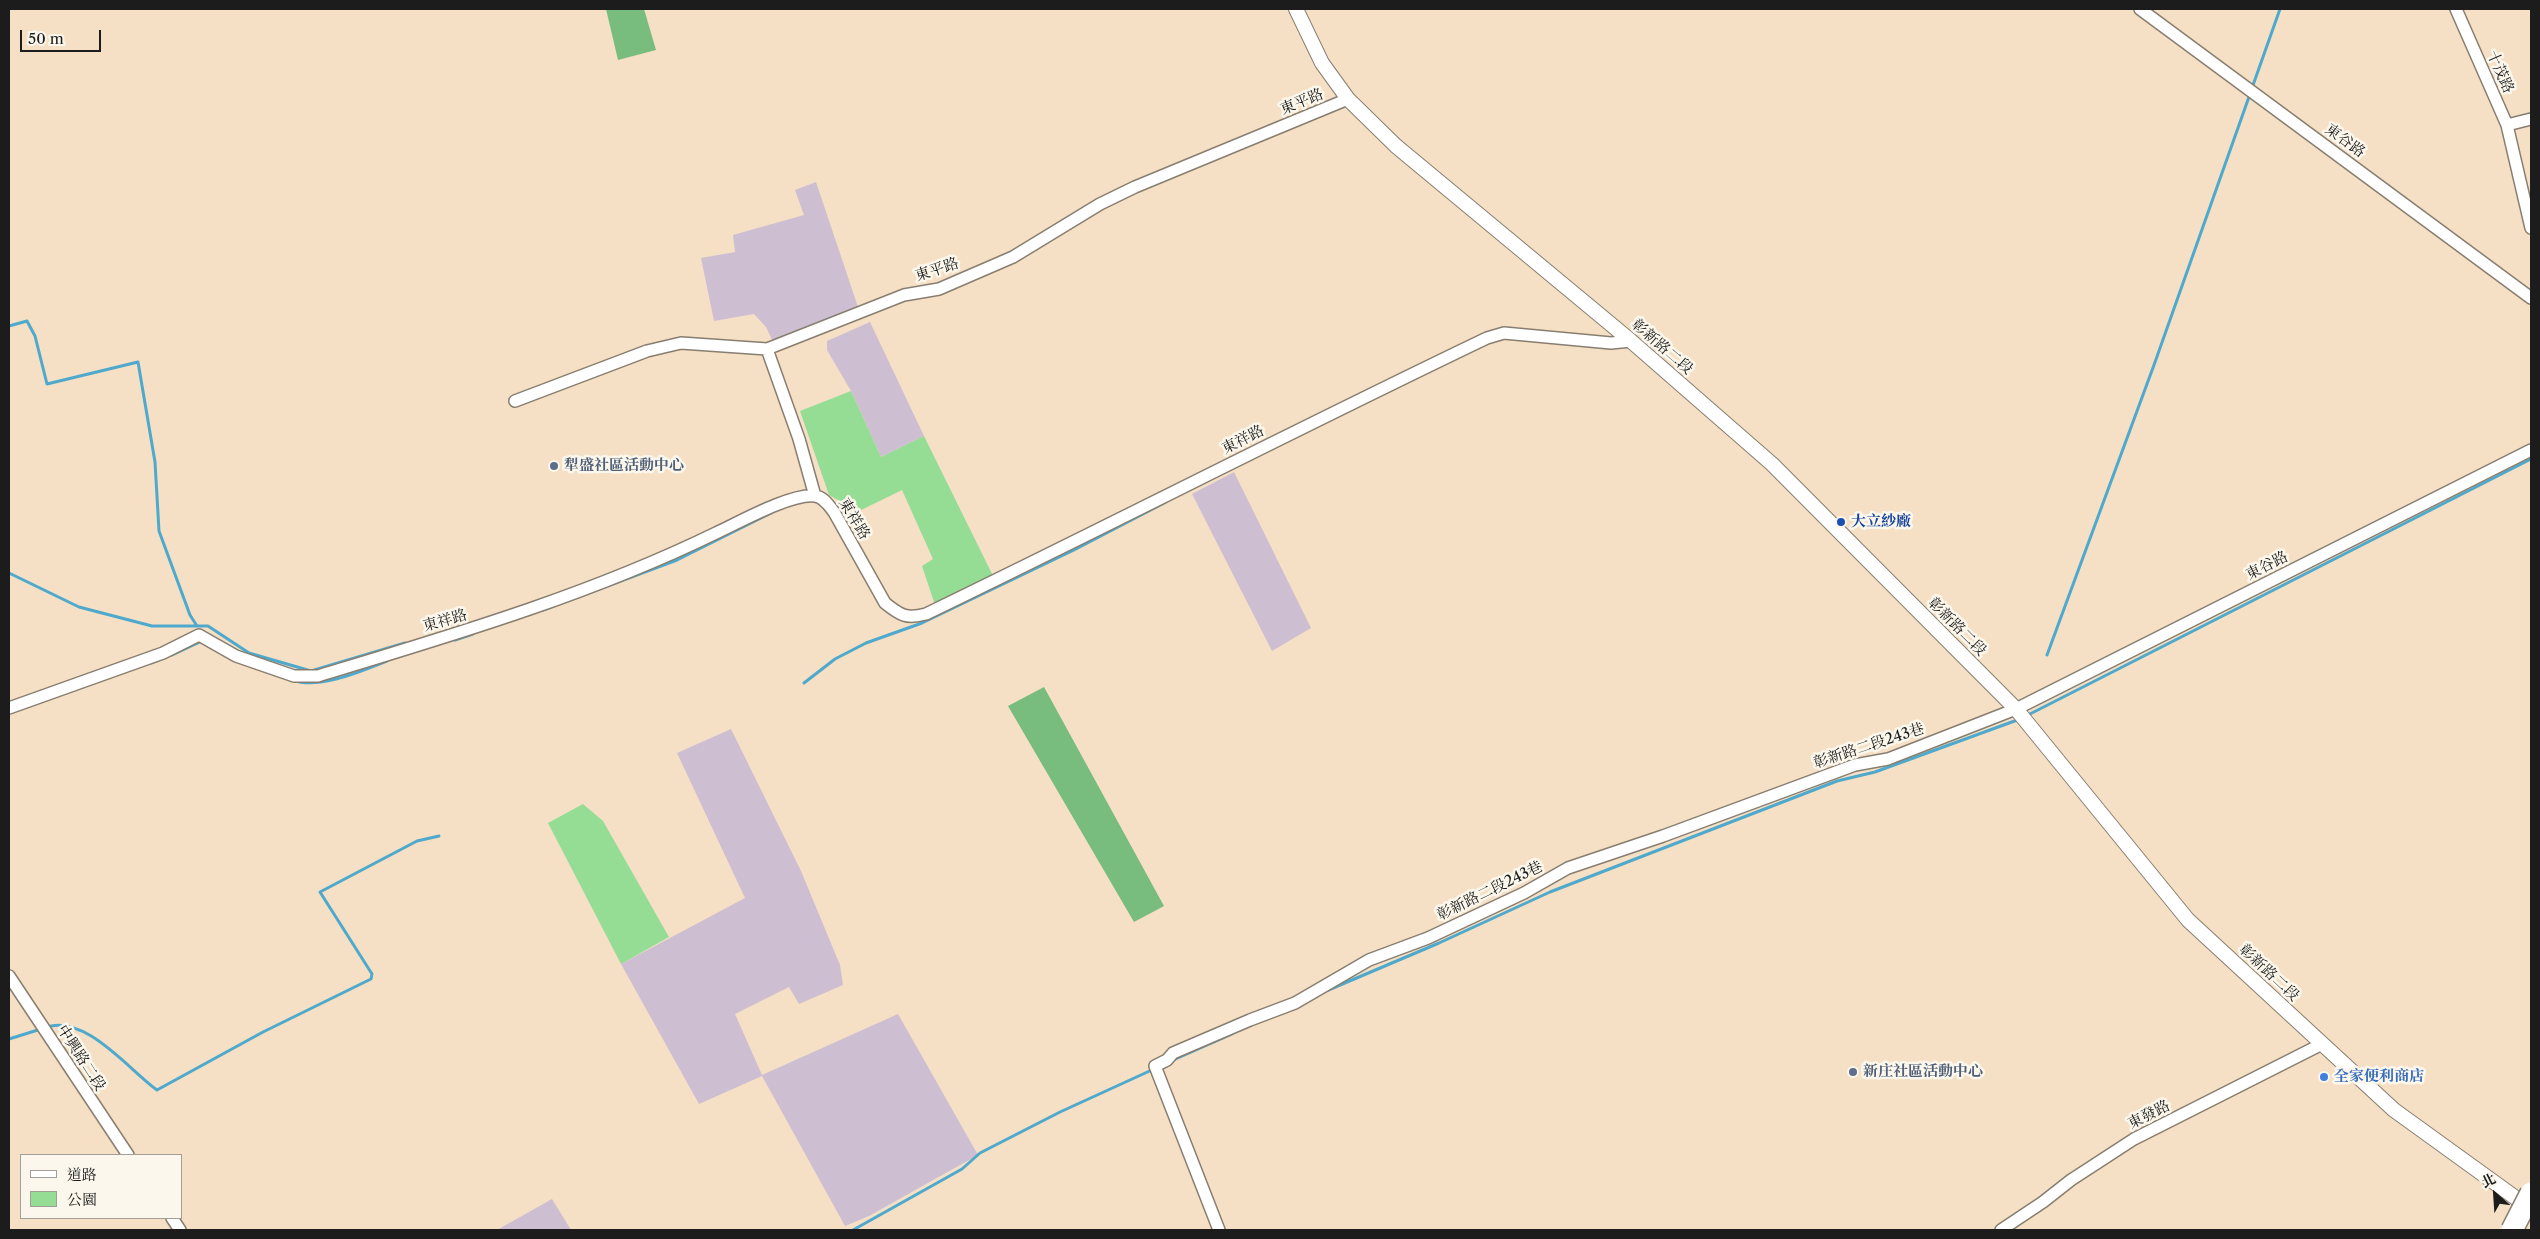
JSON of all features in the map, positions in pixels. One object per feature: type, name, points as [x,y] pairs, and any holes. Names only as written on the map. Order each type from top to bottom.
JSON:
[{"type":"highway","points":[[2512,1230],[2531,1193]]},
{"type":"street","name":"彰新路二段","points":[[1296,9],[1322,63],[1348,99],[1396,146],[1631,342],[1772,464],[2020,715],[2188,920],[2394,1110],[2531,1209]]},
{"type":"street","name":"東谷路","points":[[2140,9],[2531,298]]},
{"type":"street","name":"十茂路","points":[[2456,9],[2507,125]]},
{"type":"street","name":"東平路","points":[[515,401],[645,352],[681,343],[767,349],[904,296],[939,289],[1013,257],[1100,204],[1135,187],[1348,99]]},
{"type":"street","points":[[2531,119],[2507,125],[2527,197],[2531,228]]},
{"type":"street","name":"東祥路","points":[[9,708],[162,653],[199,635],[236,656],[294,676],[318,676],[492,623],[556,601],[674,554],[771,507],[815,496],[825,500],[834,512],[886,604],[896,612],[911,618],[926,614],[1115,523],[1316,420],[1487,338],[1504,333],[1611,343],[1631,342]]},
{"type":"street","points":[[767,349],[799,439],[815,496]]},
{"type":"street","name":"東谷路","points":[[2020,715],[2531,450]]},
{"type":"street","name":"彰新路二段243巷","points":[[1218,1230],[1155,1066],[1167,1060],[1173,1053],[1294,1003],[1369,960],[1428,938],[1524,892],[1568,868],[1669,834],[1855,765],[1888,759],[2020,715]]},
{"type":"street","name":"中興路二段","points":[[9,976],[127,1154]]},
{"type":"street","name":"東發路","points":[[2001,1230],[2043,1202],[2071,1180],[2134,1139],[2322,1044]]},
{"type":"street","points":[[173,1219],[180,1230]]},
{"type":"shaded area","points":[[816,182],[859,310],[775,346],[766,327],[754,314],[714,321],[701,258],[735,252],[733,235],[804,215],[795,190]]},
{"type":"shaded area","points":[[870,322],[924,436],[881,457],[851,391],[827,350],[827,341]]},
{"type":"shaded area","points":[[1234,472],[1311,628],[1272,651],[1192,494]]},
{"type":"shaded area","points":[[731,729],[801,871],[840,965],[843,985],[799,1004],[789,987],[735,1014],[762,1075],[898,1014],[978,1155],[869,1216],[845,1226],[762,1076],[699,1104],[621,964],[745,898],[677,753]]},
{"type":"shaded area","points":[[552,1199],[571,1230],[497,1230]]},
{"type":"green space","points":[[606,9],[644,9],[656,50],[618,60]]},
{"type":"green space","points":[[851,391],[881,457],[924,436],[997,584],[937,611],[922,566],[933,559],[902,490],[851,515],[838,500],[829,495],[800,411]]},
{"type":"green space","points":[[1044,687],[1164,906],[1134,922],[1008,706]]},
{"type":"green space","points":[[583,804],[603,821],[669,937],[621,964],[548,823]]},
{"type":"waterway","points":[[2252,88],[2280,9]]},
{"type":"waterway","points":[[2047,655],[2154,365],[2250,94]]},
{"type":"waterway","points":[[9,326],[27,321],[35,336],[47,384],[138,362],[155,462],[159,531],[190,615],[197,626]]},
{"type":"waterway","points":[[2026,716],[2531,459]]},
{"type":"waterway","points":[[804,683],[835,659],[866,643],[922,623],[1074,550],[1166,502]]},
{"type":"waterway","points":[[543,610],[677,560],[771,513]]},
{"type":"waterway","points":[[9,573],[79,607],[152,626],[208,626],[249,653],[311,671],[405,643]]},
{"type":"waterway","points":[[455,640],[473,634]]},
{"type":"waterway","points":[[172,655],[202,641]]},
{"type":"waterway","points":[[151,663],[164,658]]},
{"type":"waterway","points":[[293,680],[315,683],[327,681],[353,674],[387,661]]},
{"type":"waterway","points":[[1326,991],[1439,943],[1550,892],[1837,781],[1875,772],[2020,719]]},
{"type":"waterway","points":[[47,1027],[62,1025],[77,1029],[91,1036],[106,1046],[157,1090],[263,1032],[371,979],[372,974],[320,892],[417,841],[439,836]]},
{"type":"waterway","points":[[9,1039],[41,1029]]},
{"type":"waterway","points":[[1171,1061],[1232,1034]]},
{"type":"waterway","points":[[853,1230],[962,1169],[980,1153],[1060,1112],[1154,1069]]},
{"type":"place","name":"犁盛社區活動中心","points":[[554,466]]},
{"type":"place","name":"大立紗廠","points":[[1841,522]]},
{"type":"place","name":"新庄社區活動中心","points":[[1853,1072]]},
{"type":"place","name":"全家便利商店","points":[[2324,1077]]}]
